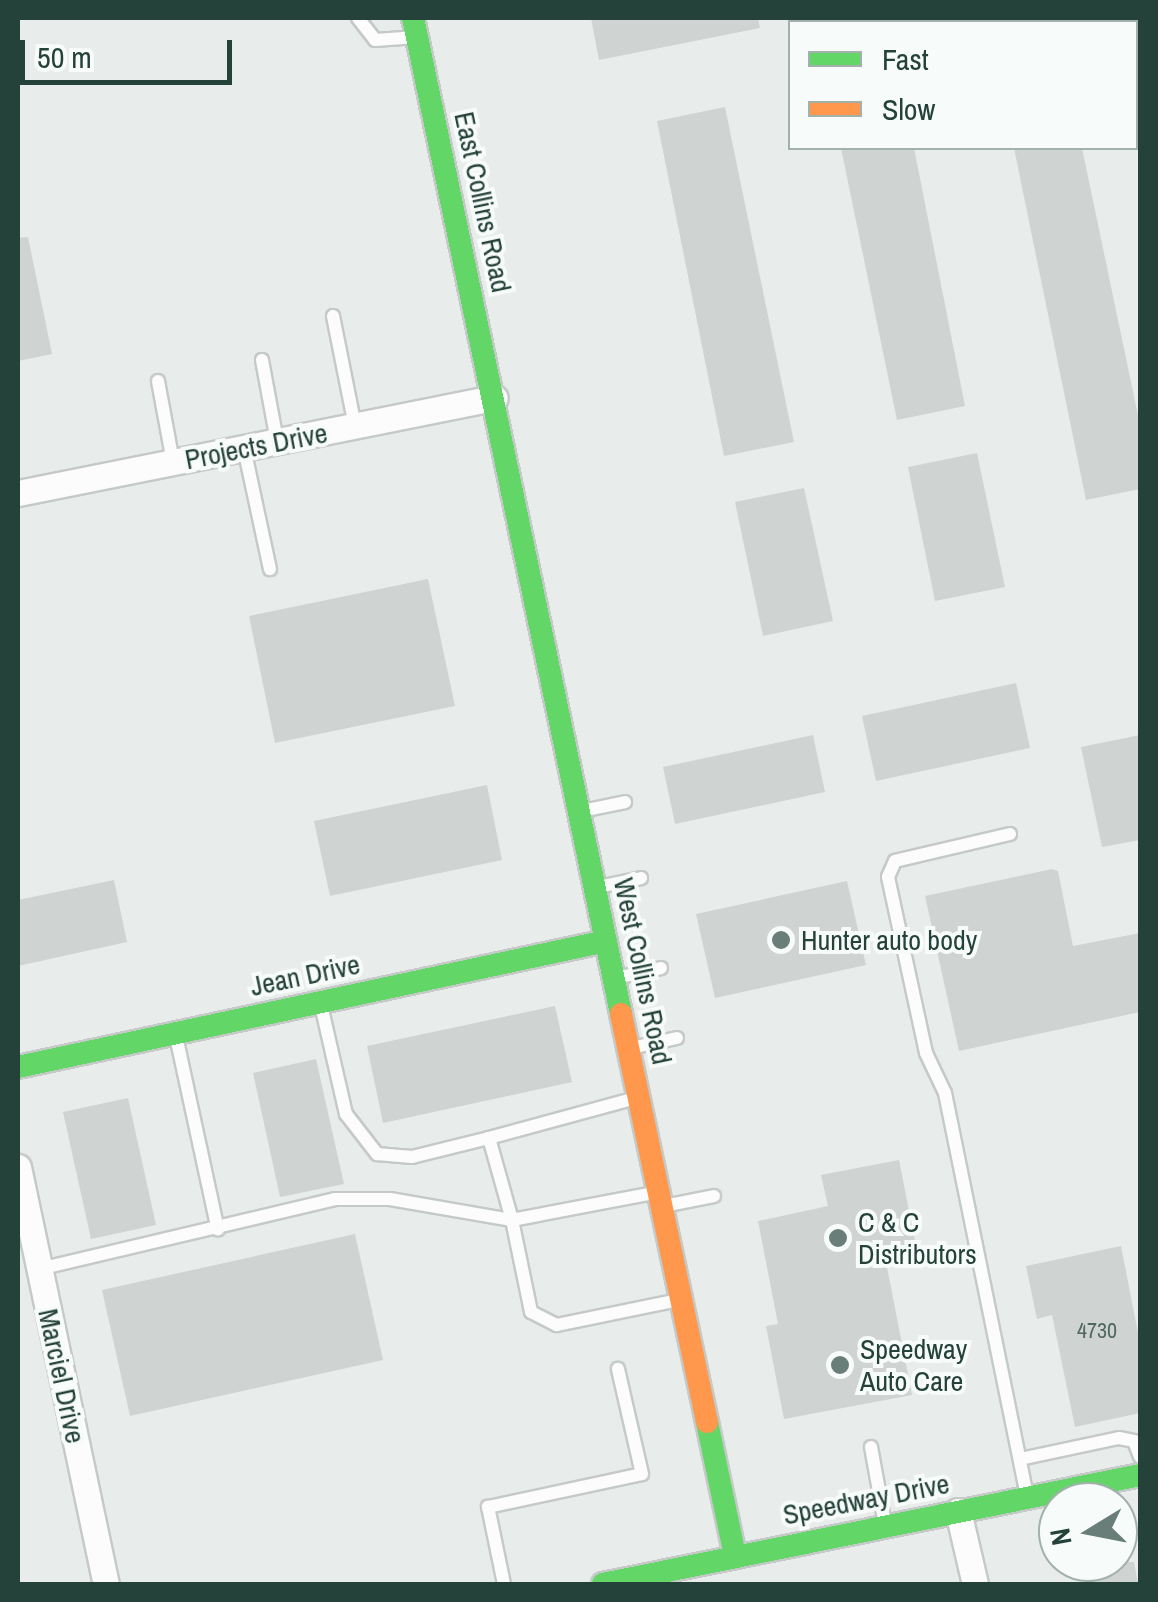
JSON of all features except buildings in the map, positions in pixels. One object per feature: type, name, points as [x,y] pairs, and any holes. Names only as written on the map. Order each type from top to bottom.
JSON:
[{"type":"street","name":"East Collins Road","points":[[415,27],[494,398]]},
{"type":"street","name":"Projects Drive","points":[[18,493],[494,398]]},
{"type":"street","name":"West Collins Road","points":[[494,398],[735,1556]]},
{"type":"street","name":"Jean Drive","points":[[18,1068],[606,940]]},
{"type":"street","name":"Marciel Drive","points":[[18,1167],[106,1584]]},
{"type":"street","name":"Speedway Drive","points":[[604,1584],[1140,1476]]},
{"type":"street","points":[[958,1511],[975,1584]]},
{"type":"lane","points":[[358,18],[374,40],[415,27]]},
{"type":"lane","points":[[333,316],[355,426]]},
{"type":"lane","points":[[262,360],[277,442]]},
{"type":"lane","points":[[158,381],[173,462]]},
{"type":"lane","points":[[244,448],[270,569]]},
{"type":"lane","points":[[580,812],[626,802]]},
{"type":"lane","points":[[1010,834],[895,861],[888,877],[926,1052],[949,1111],[1028,1498]]},
{"type":"lane","points":[[595,888],[641,878]]},
{"type":"lane","points":[[614,978],[661,968]]},
{"type":"lane","points":[[320,1002],[346,1114],[377,1154],[412,1156],[639,1098]]},
{"type":"lane","points":[[175,1033],[218,1230]]},
{"type":"lane","points":[[628,1049],[677,1038]]},
{"type":"lane","points":[[489,1138],[512,1220],[531,1312],[557,1325],[681,1300]]},
{"type":"lane","points":[[39,1269],[218,1230],[335,1199],[390,1199],[512,1220],[660,1199],[714,1196]]},
{"type":"lane","points":[[504,1584],[488,1508],[642,1474],[618,1370]]},
{"type":"lane","points":[[1020,1459],[1119,1438],[1134,1441],[1140,1457]]},
{"type":"lane","points":[[870,1447],[885,1526]]},
{"type":"traffic: fast","points":[[413,18],[621,1014]]},
{"type":"traffic: fast","points":[[18,1067],[606,941]]},
{"type":"traffic: fast","points":[[707,1422],[735,1556]]},
{"type":"traffic: fast","points":[[603,1584],[1140,1475]]},
{"type":"traffic: slow","points":[[621,1014],[707,1422]]},
{"type":"place","name":"Hunter auto body","points":[[781,940]]},
{"type":"place","name":"C & C Distributors","points":[[838,1238]]},
{"type":"place","name":"Speedway Auto Care","points":[[840,1365]]}]
